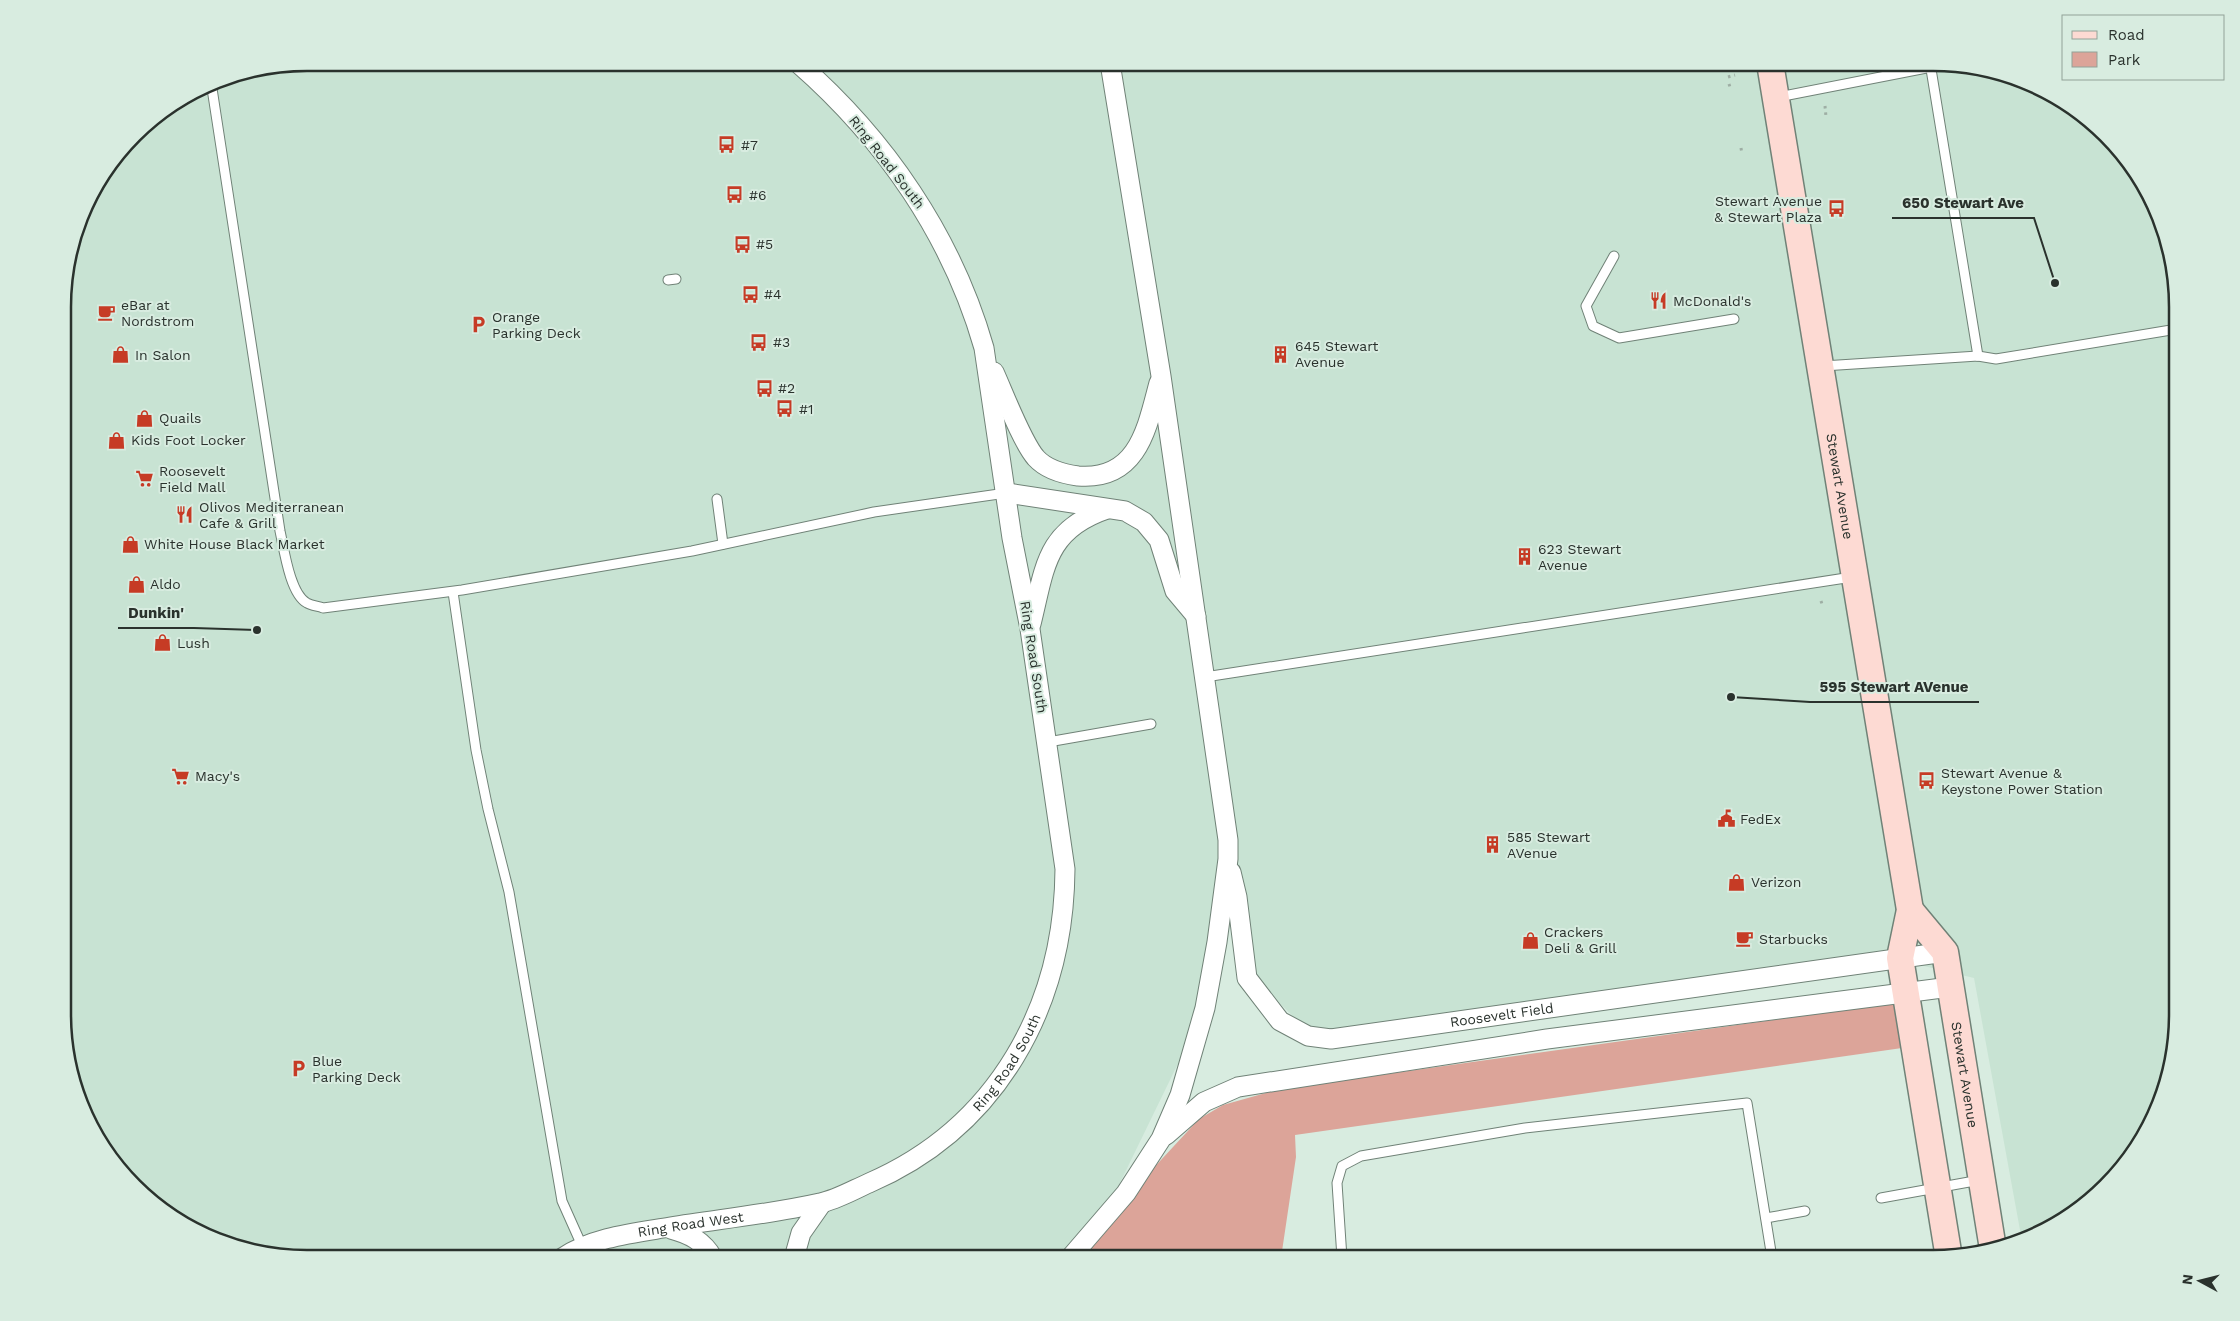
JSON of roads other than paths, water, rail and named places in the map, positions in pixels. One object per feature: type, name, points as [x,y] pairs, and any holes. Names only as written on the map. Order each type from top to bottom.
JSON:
[{"type":"main road","name":"Stewart Avenue","points":[[1772,71],[1910,910],[1900,958],[1948,1249]]},
{"type":"main road","points":[[1910,910],[1945,952]]},
{"type":"main road","name":"Stewart Avenue","points":[[1945,952],[1993,1242]]},
{"type":"street","name":"Ring Road South","points":[[807,71],[872,138],[924,209],[955,269],[976,321],[984,348],[1012,538],[1030,629],[1048,742],[1065,869],[1065,900],[1060,941],[1048,986],[1020,1049],[995,1086],[968,1117],[928,1151],[895,1171],[822,1203]]},
{"type":"street","points":[[1077,1250],[1126,1193],[1161,1139],[1180,1095],[1205,1008],[1217,942],[1228,859],[1228,840],[1161,376],[1111,71]]},
{"type":"street","points":[[984,348],[1031,451],[1043,464],[1067,475],[1097,475],[1109,471],[1128,459],[1139,446],[1146,431],[1161,376]]},
{"type":"street","points":[[1006,493],[1125,511],[1144,522],[1159,540],[1175,591],[1196,616]]},
{"type":"street","points":[[1030,629],[1044,576],[1057,542],[1068,529],[1080,520],[1110,508]]},
{"type":"street","name":"Roosevelt Field","points":[[1228,859],[1236,897],[1247,978],[1280,1021],[1308,1036],[1331,1039],[1945,952]]},
{"type":"street","points":[[1161,1139],[1204,1102],[1238,1087],[1547,1039],[1950,987]]},
{"type":"street","points":[[796,1250],[801,1233],[822,1203]]},
{"type":"street","name":"Ring Road West","points":[[580,1250],[623,1234],[822,1203]]},
{"type":"street","points":[[666,1228],[690,1234],[702,1243],[707,1250]]},
{"type":"lane","points":[[1776,97],[1902,71]]},
{"type":"lane","points":[[1932,71],[1978,356]]},
{"type":"lane","points":[[212,91],[280,531],[290,574],[299,596],[307,603],[323,608],[453,592],[724,544],[874,512],[1006,493]]},
{"type":"lane","points":[[1614,256],[1586,306],[1593,326],[1619,338],[1734,318]]},
{"type":"lane","points":[[1820,366],[1978,356],[1996,359],[2169,330]]},
{"type":"lane","points":[[717,499],[724,544]]},
{"type":"lane","points":[[1205,677],[1855,576]]},
{"type":"lane","points":[[453,592],[476,750],[511,900],[562,1201],[584,1248]]},
{"type":"lane","points":[[1048,742],[1151,724]]},
{"type":"lane","points":[[1341,1250],[1337,1184],[1342,1166],[1361,1156],[1525,1128],[1747,1103],[1771,1250]]},
{"type":"lane","points":[[1881,1198],[1983,1179]]},
{"type":"lane","points":[[1766,1218],[1805,1211]]},
{"type":"place","name":"#7","points":[[727,145]]},
{"type":"place","name":"#6","points":[[735,195]]},
{"type":"place","name":"Stewart Avenue & Stewart Plaza","points":[[1836,209]]},
{"type":"place","name":"#5","points":[[742,244]]},
{"type":"place","name":"650 Stewart Ave","points":[[2055,283]]},
{"type":"place","name":"#4","points":[[750,294]]},
{"type":"place","name":"McDonald's","points":[[1659,301]]},
{"type":"place","name":"eBar at Nordstrom","points":[[107,313]]},
{"type":"place","name":"Orange Parking Deck","points":[[478,325]]},
{"type":"place","name":"#3","points":[[759,342]]},
{"type":"place","name":"645 Stewart Avenue","points":[[1281,354]]},
{"type":"place","name":"In Salon","points":[[121,355]]},
{"type":"place","name":"#2","points":[[764,388]]},
{"type":"place","name":"#1","points":[[785,409]]},
{"type":"place","name":"Quails","points":[[145,418]]},
{"type":"place","name":"Kids Foot Locker","points":[[117,440]]},
{"type":"place","name":"Roosevelt Field Mall","points":[[145,479]]},
{"type":"place","name":"Olivos Mediterranean Cafe & Grill","points":[[185,515]]},
{"type":"place","name":"White House Black Market","points":[[130,544]]},
{"type":"place","name":"623 Stewart Avenue","points":[[1524,557]]},
{"type":"place","name":"Aldo","points":[[136,584]]},
{"type":"place","name":"Dunkin'","points":[[257,630]]},
{"type":"place","name":"Lush","points":[[163,643]]},
{"type":"place","name":"595 Stewart AVenue","points":[[1731,697]]},
{"type":"place","name":"Macy's","points":[[181,776]]},
{"type":"place","name":"Stewart Avenue & Keystone Power Station","points":[[1927,781]]},
{"type":"place","name":"FedEx","points":[[1726,819]]},
{"type":"place","name":"585 Stewart AVenue","points":[[1493,845]]},
{"type":"place","name":"Verizon","points":[[1737,882]]},
{"type":"place","name":"Starbucks","points":[[1745,939]]},
{"type":"place","name":"Crackers Deli & Grill","points":[[1530,940]]},
{"type":"place","name":"Blue Parking Deck","points":[[298,1069]]}]
